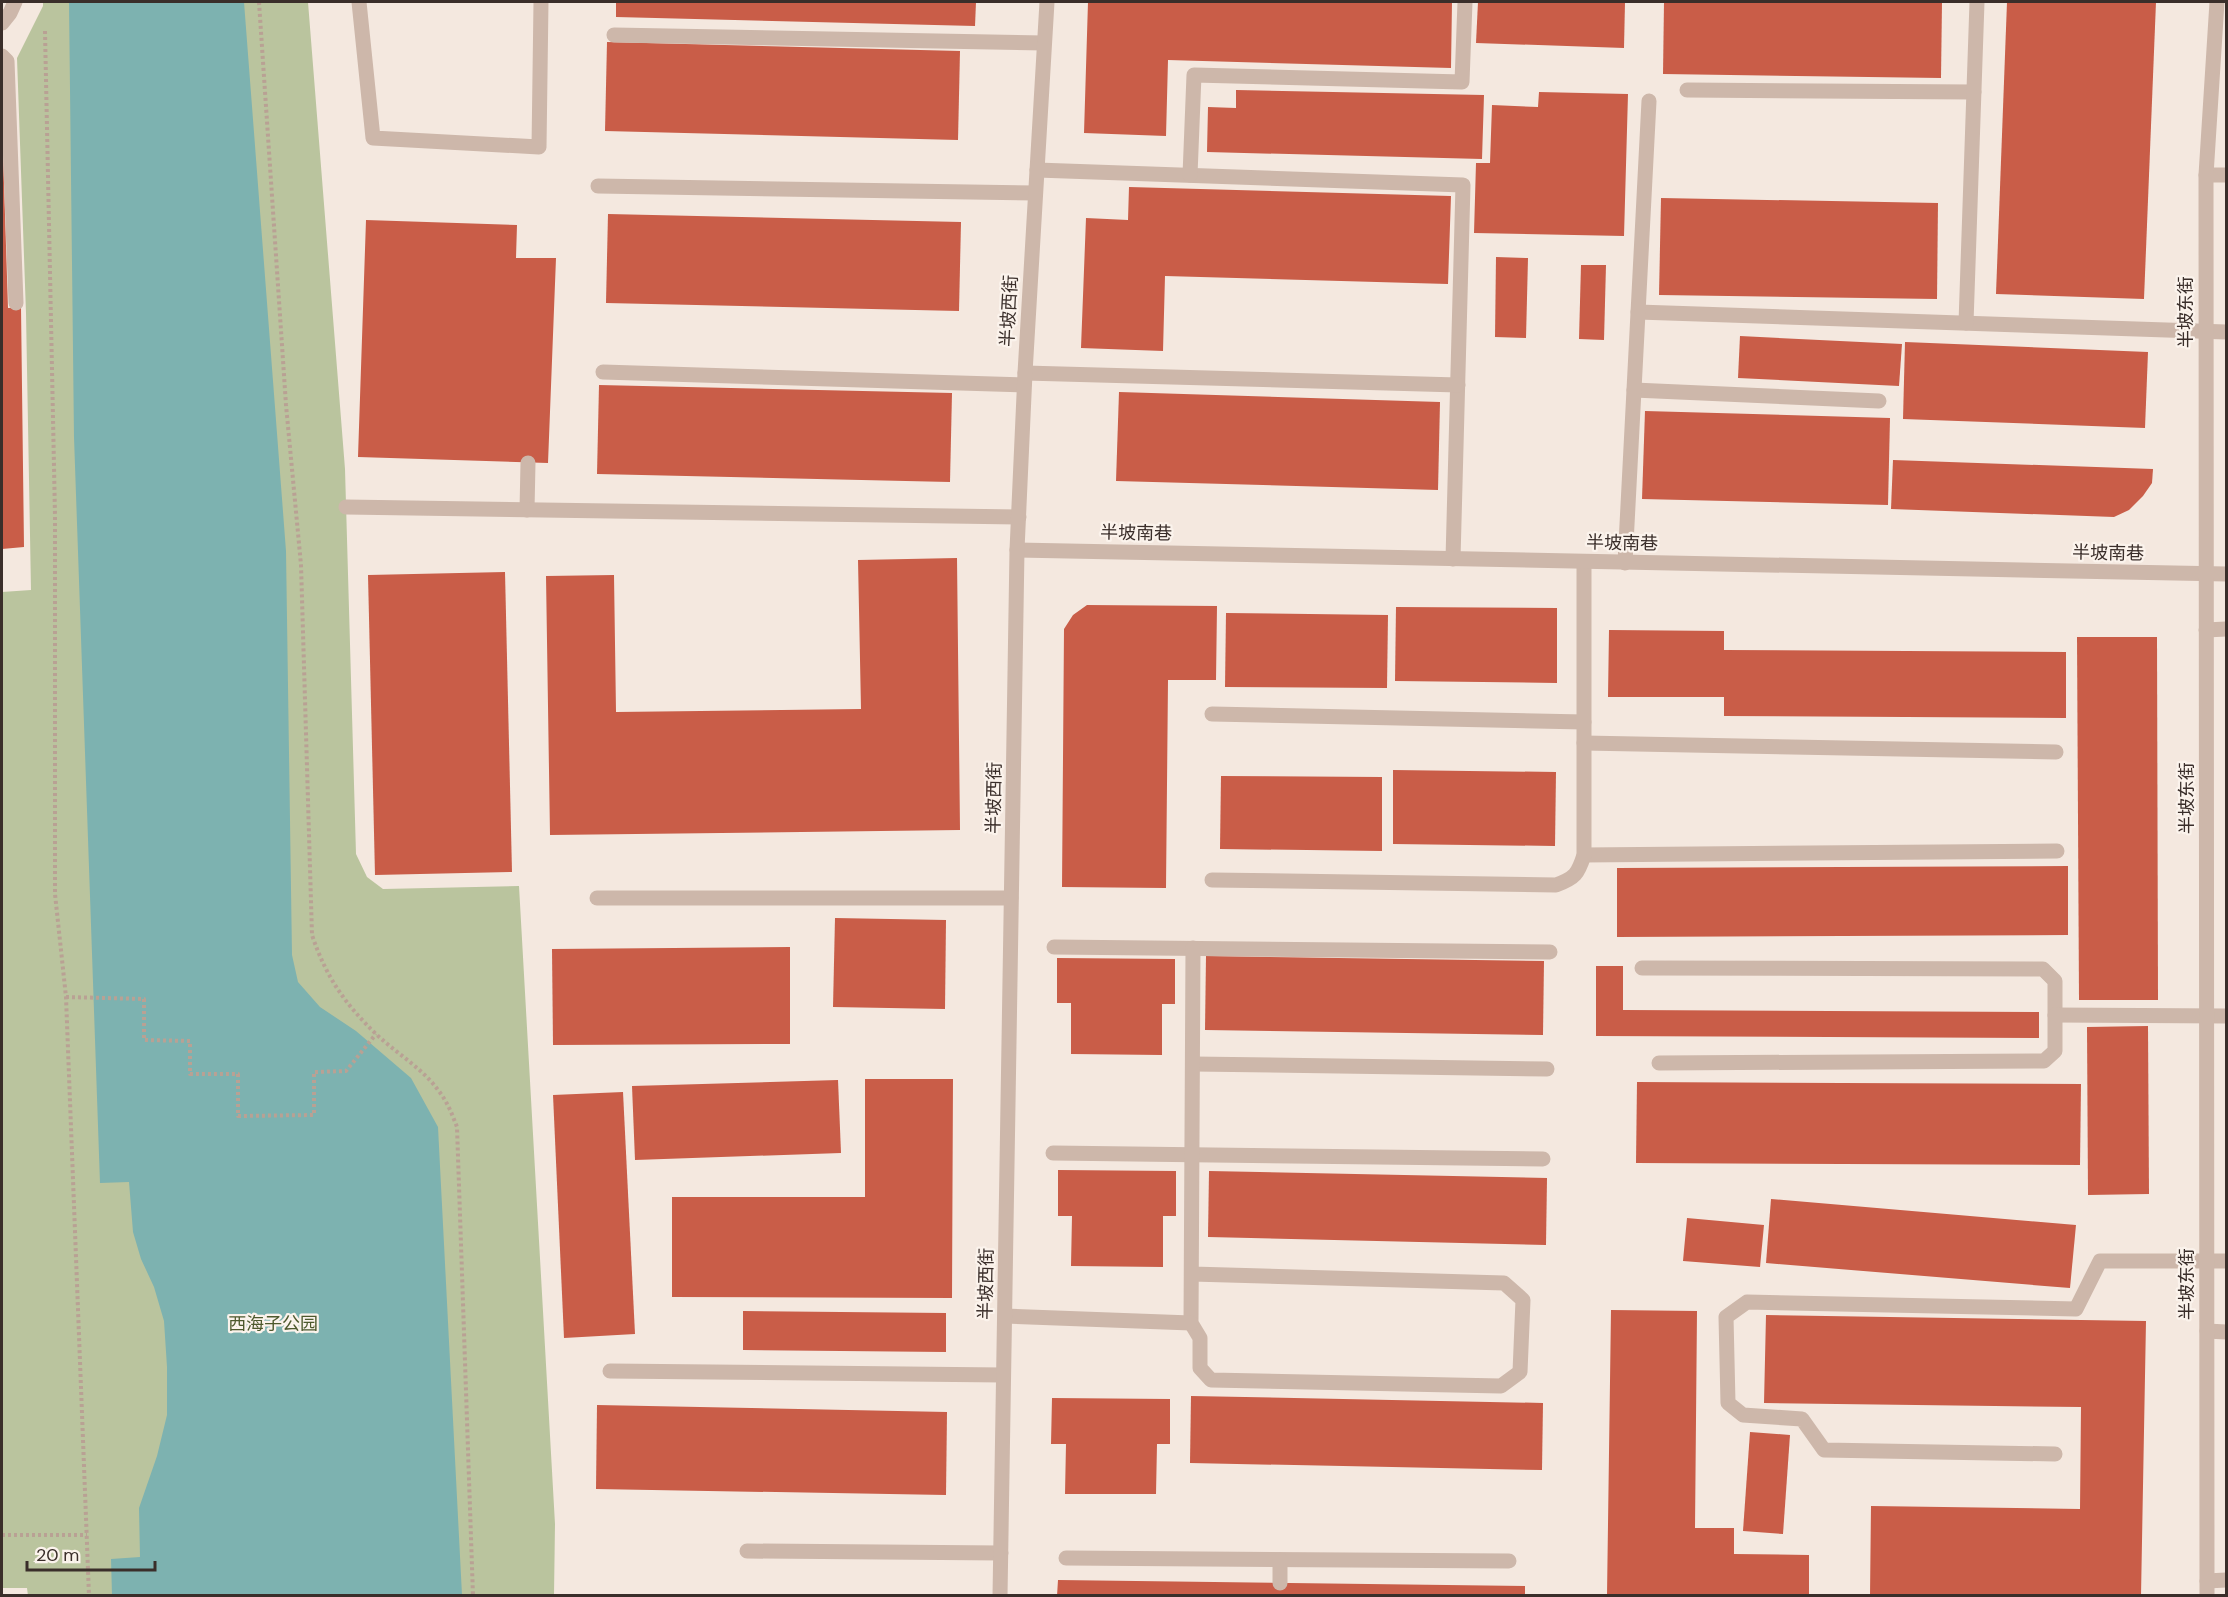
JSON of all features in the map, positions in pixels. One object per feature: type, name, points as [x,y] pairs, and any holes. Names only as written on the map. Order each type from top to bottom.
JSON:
[{"type":"street","points":[[2,23],[15,2]]},
{"type":"street","points":[[359,2],[373,138],[539,147],[541,2]]},
{"type":"street","name":"半坡西街","points":[[1000,1596],[1017,550],[1024,379],[1047,2]]},
{"type":"street","points":[[1190,175],[1194,75],[1462,82],[1465,2]]},
{"type":"street","points":[[1966,323],[1977,2]]},
{"type":"street","name":"半坡东街","points":[[2207,1588],[2206,175],[2217,2]]},
{"type":"street","points":[[614,34],[1044,43]]},
{"type":"street","points":[[2,56],[7,61],[16,303]]},
{"type":"street","points":[[1687,90],[1974,92]]},
{"type":"street","points":[[1624,563],[1649,101]]},
{"type":"street","points":[[1037,170],[1463,185],[1453,559]]},
{"type":"street","points":[[2206,175],[2226,175]]},
{"type":"street","points":[[598,186],[1035,193]]},
{"type":"street","points":[[1638,312],[2226,332]]},
{"type":"street","points":[[603,372],[1458,385]]},
{"type":"street","points":[[1634,390],[1879,401]]},
{"type":"street","points":[[527,510],[528,463]]},
{"type":"street","points":[[346,507],[1018,517]]},
{"type":"street","name":"半坡南巷","points":[[1017,550],[2226,574]]},
{"type":"street","points":[[1212,880],[1556,885],[1571,880],[1579,870],[1584,855],[1584,562]]},
{"type":"street","points":[[2206,630],[2226,629]]},
{"type":"street","points":[[1212,714],[1584,722]]},
{"type":"street","points":[[1584,743],[2056,752]]},
{"type":"street","points":[[1584,855],[2057,851]]},
{"type":"street","points":[[597,898],[1011,898]]},
{"type":"street","points":[[1054,947],[1550,952]]},
{"type":"street","points":[[1192,1274],[1504,1283],[1523,1300],[1520,1372],[1502,1386],[1211,1380],[1200,1368],[1200,1338],[1191,1323],[1193,948]]},
{"type":"street","points":[[1642,968],[2043,969],[2055,981],[2055,1051],[2044,1061],[1659,1063]]},
{"type":"street","points":[[2055,1015],[2226,1016]]},
{"type":"street","points":[[1192,1064],[1547,1070]]},
{"type":"street","points":[[1053,1153],[1543,1159]]},
{"type":"street","points":[[2055,1454],[1824,1450],[1802,1419],[1743,1415],[1728,1403],[1726,1317],[1747,1302],[2076,1310],[2100,1262],[2226,1261]]},
{"type":"street","points":[[1005,1316],[1191,1323]]},
{"type":"street","points":[[2207,1331],[2226,1332]]},
{"type":"street","points":[[610,1371],[1003,1375]]},
{"type":"street","points":[[747,1551],[1001,1553]]},
{"type":"street","points":[[1066,1558],[1509,1561]]},
{"type":"street","points":[[1280,1560],[1280,1583]]},
{"type":"street","points":[[2207,1588],[2226,1580]]},
{"type":"path","points":[[259,2],[285,393],[301,565],[312,935],[320,961],[334,986],[376,1034],[438,1089],[457,1127],[473,1596]]},
{"type":"path","points":[[45,31],[56,515],[56,894],[66,997],[89,1596]]},
{"type":"path","points":[[66,997],[144,999],[144,1040],[190,1041],[190,1074],[238,1074],[238,1116],[314,1115],[314,1072],[346,1071],[376,1034]]},
{"type":"path","points":[[2,1535],[87,1535]]},
{"type":"green space","name":"西海子公园","points":[[43,2],[308,2],[345,469],[356,854],[367,877],[383,889],[519,886],[555,1524],[554,1595],[28,1596],[27,1588],[2,1588],[2,592],[31,590],[26,313],[17,58]]},
{"type":"water","points":[[69,2],[244,2],[286,551],[292,955],[298,982],[320,1007],[356,1031],[411,1078],[438,1127],[462,1595],[112,1595],[111,1559],[140,1557],[139,1508],[157,1456],[167,1415],[167,1367],[164,1321],[133,1232],[129,1182],[100,1183],[74,437]]},
{"type":"building","points":[[616,2],[976,2],[975,26],[616,17]]},
{"type":"building","points":[[1088,2],[1452,2],[1451,68],[1168,60],[1166,136],[1084,133]]},
{"type":"building","points":[[1478,2],[1625,2],[1624,48],[1476,43]]},
{"type":"building","points":[[1664,2],[1942,2],[1941,78],[1663,74]]},
{"type":"building","points":[[2007,2],[2156,2],[2144,299],[1996,294]]},
{"type":"building","points":[[607,42],[960,51],[958,140],[605,131]]},
{"type":"building","points":[[1236,90],[1484,95],[1482,159],[1207,152],[1208,107],[1236,108]]},
{"type":"building","points":[[1539,92],[1628,94],[1624,236],[1474,233],[1476,163],[1490,163],[1492,105],[1538,107]]},
{"type":"building","points":[[2,152],[8,308],[21,307],[24,547],[2,549]]},
{"type":"building","points":[[1129,187],[1451,196],[1448,284],[1165,276],[1163,351],[1081,348],[1086,218],[1128,220]]},
{"type":"building","points":[[1661,198],[1938,203],[1937,299],[1659,295]]},
{"type":"building","points":[[608,214],[961,222],[959,311],[606,303]]},
{"type":"building","points":[[366,220],[517,225],[516,258],[556,258],[548,463],[358,457]]},
{"type":"building","points":[[1496,257],[1528,258],[1526,338],[1495,337]]},
{"type":"building","points":[[1581,265],[1606,265],[1604,340],[1579,339]]},
{"type":"building","points":[[1740,336],[1902,344],[1899,386],[1738,378]]},
{"type":"building","points":[[1905,342],[2148,352],[2145,428],[1903,419]]},
{"type":"building","points":[[599,385],[952,393],[950,482],[597,474]]},
{"type":"building","points":[[1119,392],[1440,402],[1438,490],[1116,481]]},
{"type":"building","points":[[1645,411],[1890,418],[1888,505],[1642,499]]},
{"type":"building","points":[[1893,460],[2153,469],[2152,483],[2143,496],[2129,510],[2114,517],[1891,509]]},
{"type":"building","points":[[957,558],[960,830],[550,835],[546,576],[614,575],[616,712],[861,709],[858,560]]},
{"type":"building","points":[[505,572],[512,872],[375,875],[368,575]]},
{"type":"building","points":[[1087,605],[1217,606],[1216,680],[1168,680],[1166,888],[1062,887],[1064,629],[1073,615]]},
{"type":"building","points":[[1396,607],[1557,608],[1557,683],[1395,681]]},
{"type":"building","points":[[1226,613],[1388,615],[1387,688],[1225,687]]},
{"type":"building","points":[[1609,630],[1724,631],[1724,650],[2066,652],[2066,718],[1724,716],[1724,697],[1608,697]]},
{"type":"building","points":[[2077,637],[2157,637],[2158,1000],[2079,1000]]},
{"type":"building","points":[[1393,770],[1556,772],[1555,846],[1393,844]]},
{"type":"building","points":[[1221,776],[1382,777],[1382,851],[1220,849]]},
{"type":"building","points":[[2068,866],[2068,935],[1617,937],[1617,868]]},
{"type":"building","points":[[835,918],[946,920],[945,1009],[833,1007]]},
{"type":"building","points":[[790,947],[790,1044],[553,1045],[552,949]]},
{"type":"building","points":[[1206,956],[1544,961],[1543,1035],[1205,1030]]},
{"type":"building","points":[[1057,958],[1175,959],[1175,1004],[1162,1004],[1162,1055],[1071,1054],[1071,1003],[1057,1003]]},
{"type":"building","points":[[1596,966],[1623,966],[1623,1010],[2039,1012],[2039,1038],[1596,1036]]},
{"type":"building","points":[[2148,1026],[2149,1194],[2088,1195],[2087,1027]]},
{"type":"building","points":[[865,1079],[953,1079],[952,1298],[672,1297],[672,1197],[865,1197]]},
{"type":"building","points":[[838,1080],[841,1153],[635,1160],[632,1086]]},
{"type":"building","points":[[1637,1082],[2081,1084],[2080,1165],[1636,1163]]},
{"type":"building","points":[[623,1092],[635,1334],[564,1338],[553,1095]]},
{"type":"building","points":[[1058,1170],[1176,1171],[1176,1216],[1163,1216],[1163,1267],[1071,1266],[1072,1216],[1058,1216]]},
{"type":"building","points":[[1209,1171],[1547,1178],[1546,1245],[1208,1237]]},
{"type":"building","points":[[1771,1199],[2076,1225],[2070,1288],[1766,1263]]},
{"type":"building","points":[[1687,1218],[1764,1225],[1760,1267],[1683,1261]]},
{"type":"building","points":[[1611,1310],[1697,1311],[1695,1528],[1734,1528],[1734,1554],[1809,1555],[1809,1596],[1607,1596]]},
{"type":"building","points":[[743,1311],[946,1313],[946,1352],[743,1350]]},
{"type":"building","points":[[1766,1315],[2146,1321],[2141,1596],[1870,1596],[1871,1506],[2080,1509],[2081,1407],[1764,1403]]},
{"type":"building","points":[[1191,1396],[1543,1403],[1542,1470],[1190,1463]]},
{"type":"building","points":[[1052,1398],[1170,1399],[1170,1444],[1157,1444],[1156,1494],[1065,1494],[1066,1444],[1051,1444]]},
{"type":"building","points":[[597,1405],[947,1412],[946,1495],[596,1489]]},
{"type":"building","points":[[1750,1432],[1790,1435],[1783,1534],[1743,1531]]},
{"type":"building","points":[[1058,1580],[1525,1586],[1525,1596],[1057,1596]]}]
